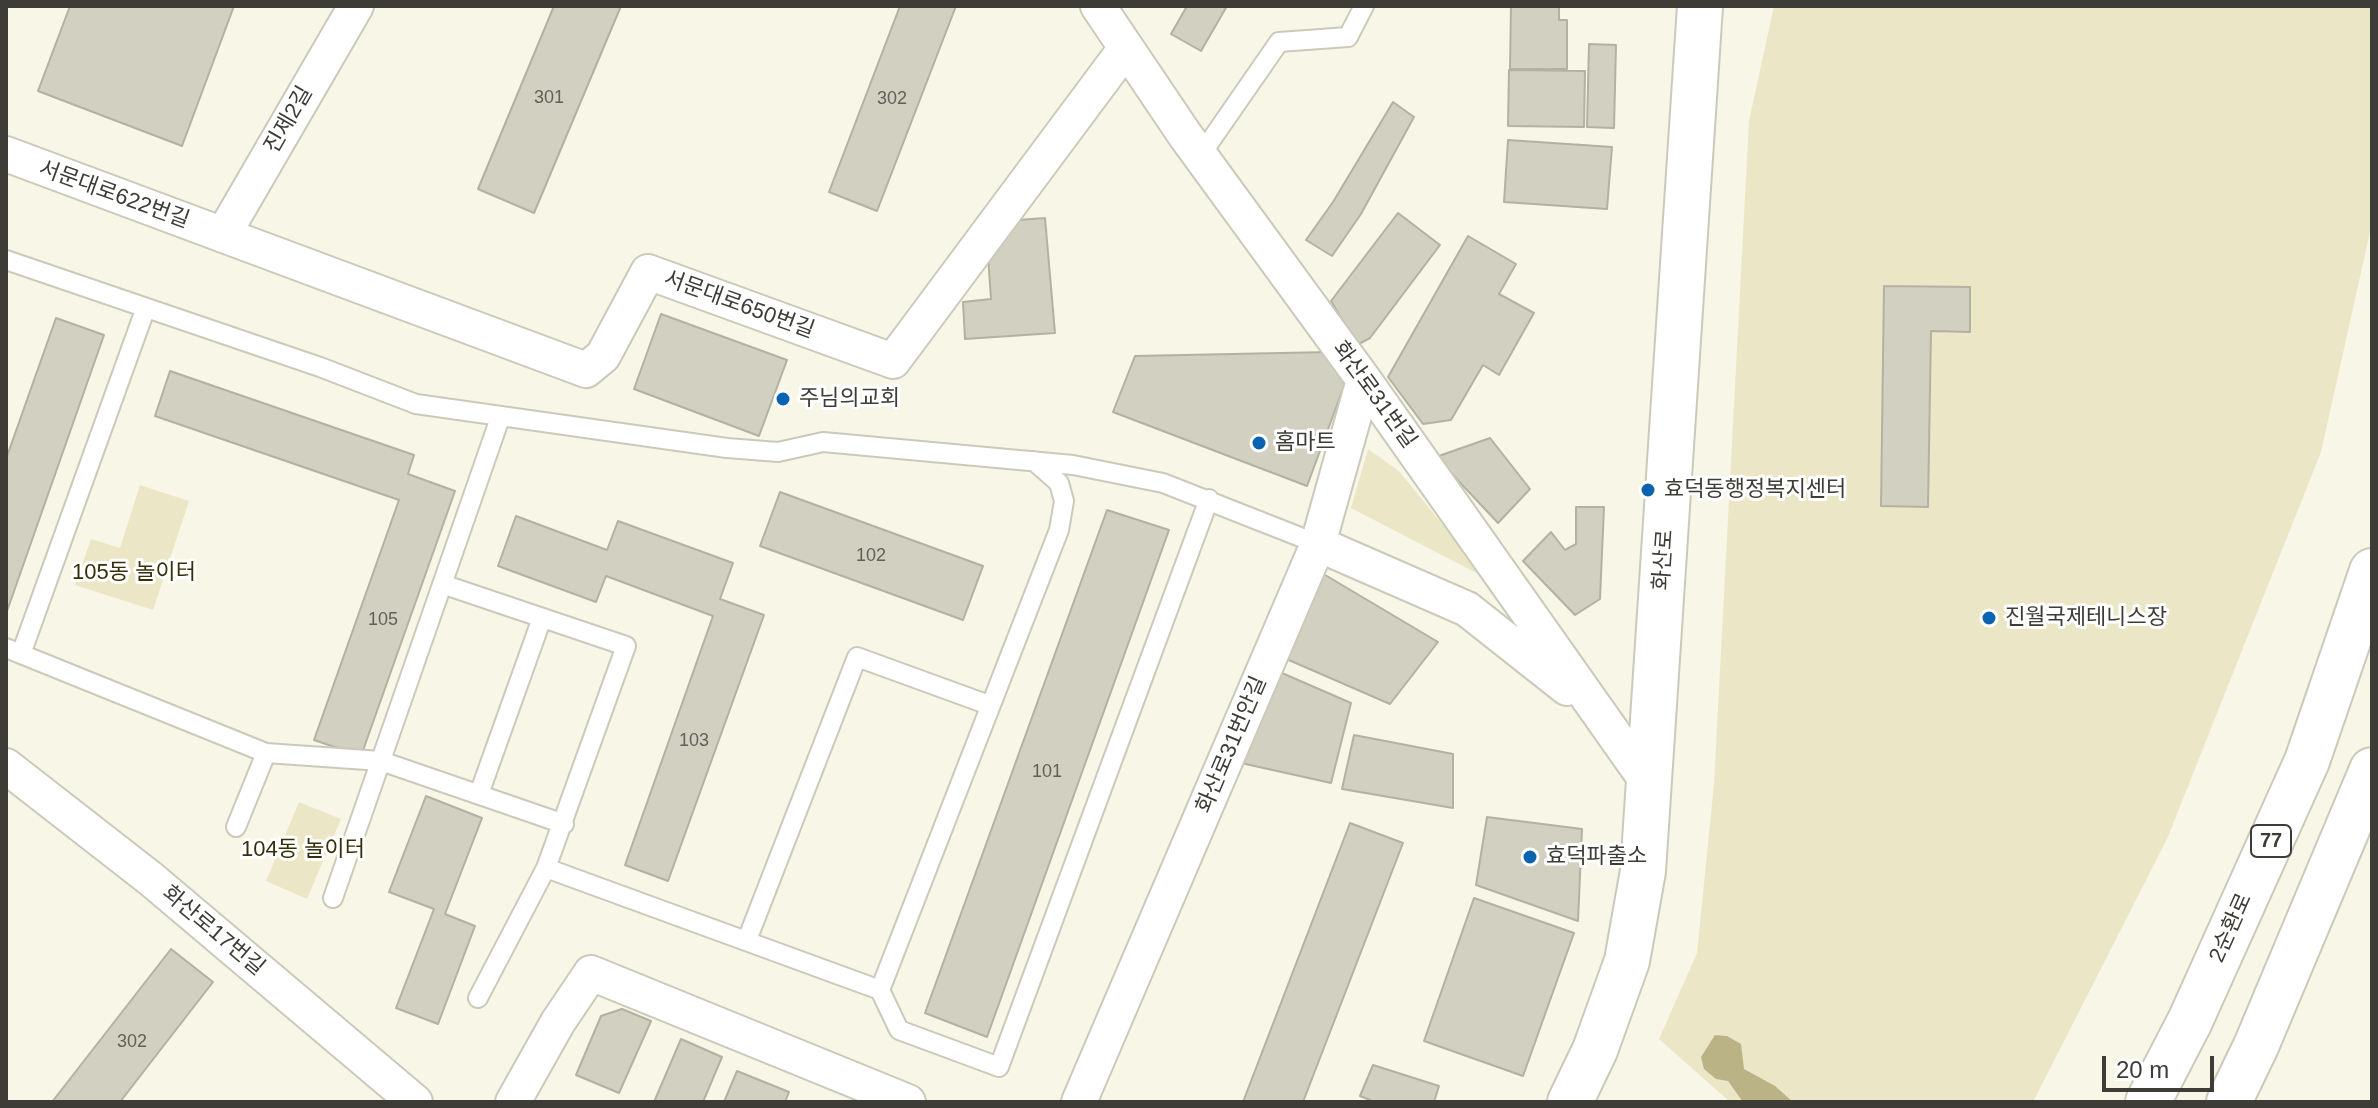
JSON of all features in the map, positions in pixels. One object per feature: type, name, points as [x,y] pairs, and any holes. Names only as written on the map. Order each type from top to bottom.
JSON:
[{"type":"main road","name":"화산로","points":[[1570,1102],[1595,1050],[1627,961],[1643,871],[1700,6]]},
{"type":"main road","name":"2순환로","points":[[2148,1102],[2190,1021],[2307,761],[2372,571]]},
{"type":"main road","points":[[2229,1102],[2274,1004],[2372,770]]},
{"type":"main road","points":[[2133,1102],[2190,1021]]},
{"type":"street","name":"진제2길","points":[[223,235],[356,6]]},
{"type":"street","name":"화산로31번길","points":[[1098,6],[1200,156],[1364,380],[1649,784]]},
{"type":"street","name":"서문대로650번길","points":[[223,235],[586,370],[603,356],[648,272],[893,361],[1126,48]]},
{"type":"street","name":"서문대로622번길","points":[[6,154],[223,235]]},
{"type":"street","name":"화산로31번안길","points":[[1079,1102],[1318,544],[1364,380]]},
{"type":"street","points":[[1318,544],[1467,609],[1602,716]]},
{"type":"street","name":"화산로17번길","points":[[6,766],[151,879],[415,1102]]},
{"type":"street","points":[[513,1102],[558,1022],[591,973],[908,1102]]},
{"type":"lane","points":[[1200,156],[1279,42],[1348,37],[1364,6]]},
{"type":"lane","points":[[6,260],[145,310],[320,367],[416,404],[727,448],[778,452],[823,442],[1034,461],[1163,483],[1318,544]]},
{"type":"lane","points":[[145,310],[14,651],[266,753],[381,761],[564,824]]},
{"type":"lane","points":[[333,898],[500,418]]},
{"type":"lane","points":[[880,990],[1059,530],[1064,501],[1059,483],[1034,461]]},
{"type":"lane","points":[[546,868],[880,990],[899,1030],[999,1067],[1209,499]]},
{"type":"lane","points":[[442,584],[626,646],[546,868],[478,998]]},
{"type":"lane","points":[[479,794],[542,618]]},
{"type":"lane","points":[[747,940],[857,657],[989,705]]},
{"type":"lane","points":[[236,827],[266,753]]},
{"type":"green space","name":"진월국제테니스장","points":[[1774,6],[2372,6],[2372,223],[2321,452],[2167,839],[2033,1102],[1730,1102],[1659,1039],[1697,953],[1714,784],[1749,121]]},
{"type":"green space","points":[[1368,449],[1399,471],[1486,578],[1351,508]]},
{"type":"green space","name":"105동 놀이터","points":[[140,485],[189,501],[153,610],[75,585],[91,539],[120,548]]},
{"type":"green space","name":"104동 놀이터","points":[[299,802],[341,819],[307,899],[266,881]]},
{"type":"shaded area","points":[[1715,1035],[1727,1036],[1741,1044],[1744,1069],[1775,1086],[1793,1102],[1743,1102],[1728,1081],[1716,1079],[1704,1069],[1701,1057]]},
{"type":"building","points":[[70,6],[234,6],[182,146],[38,91]]},
{"type":"building","points":[[554,6],[621,6],[534,213],[478,189]]},
{"type":"building","points":[[900,6],[956,6],[877,211],[829,192]]},
{"type":"building","points":[[1187,6],[1227,6],[1201,51],[1171,34]]},
{"type":"building","points":[[1511,6],[1559,6],[1559,20],[1567,20],[1567,69],[1510,69]]},
{"type":"building","points":[[1589,44],[1616,45],[1614,128],[1587,127]]},
{"type":"building","points":[[1509,70],[1585,71],[1584,127],[1508,126]]},
{"type":"building","points":[[1393,102],[1414,117],[1361,214],[1332,256],[1306,240],[1333,202]]},
{"type":"building","points":[[1508,140],[1612,147],[1607,209],[1504,202]]},
{"type":"building","points":[[1398,213],[1440,245],[1370,338],[1357,345],[1331,301]]},
{"type":"building","points":[[1045,218],[1055,333],[965,339],[963,302],[991,299],[988,256],[1018,220]]},
{"type":"building","points":[[1468,236],[1516,264],[1499,294],[1534,313],[1499,375],[1483,365],[1451,420],[1423,424],[1388,377]]},
{"type":"building","points":[[1884,286],[1970,287],[1970,332],[1931,331],[1928,507],[1881,506]]},
{"type":"building","points":[[661,314],[787,360],[759,436],[634,389]]},
{"type":"building","points":[[56,318],[104,335],[6,614],[6,459]]},
{"type":"building","name":"홈마트","points":[[1330,352],[1347,378],[1307,486],[1113,412],[1135,356]]},
{"type":"building","points":[[170,371],[414,455],[408,474],[455,491],[361,756],[314,740],[399,500],[155,416]]},
{"type":"building","points":[[1490,438],[1530,489],[1498,523],[1436,457]]},
{"type":"building","points":[[780,492],[983,566],[963,620],[760,546]]},
{"type":"building","points":[[1576,507],[1604,507],[1600,599],[1575,615],[1523,561],[1551,532],[1565,550],[1576,544]]},
{"type":"building","points":[[1107,510],[1169,530],[987,1037],[925,1013]]},
{"type":"building","points":[[516,516],[607,550],[618,521],[733,563],[720,599],[764,615],[668,881],[625,865],[713,616],[606,576],[596,602],[498,566]]},
{"type":"building","points":[[1310,566],[1438,642],[1390,704],[1275,654]]},
{"type":"building","points":[[1275,670],[1351,703],[1331,783],[1241,763]]},
{"type":"building","points":[[1354,735],[1453,754],[1453,808],[1342,789]]},
{"type":"building","points":[[426,796],[482,818],[445,914],[475,926],[438,1024],[396,1008],[434,909],[389,892]]},
{"type":"building","name":"효덕파출소","points":[[1487,817],[1582,829],[1578,921],[1476,885]]},
{"type":"building","points":[[1350,823],[1403,843],[1303,1102],[1243,1102]]},
{"type":"building","points":[[1474,898],[1574,933],[1523,1076],[1424,1041]]},
{"type":"building","points":[[171,949],[213,982],[120,1102],[52,1102]]},
{"type":"building","points":[[622,1009],[651,1021],[619,1093],[576,1075],[601,1016]]},
{"type":"building","points":[[681,1039],[722,1057],[703,1102],[654,1102]]},
{"type":"building","points":[[1373,1065],[1439,1086],[1434,1102],[1375,1102],[1360,1096]]},
{"type":"building","points":[[737,1071],[789,1092],[785,1102],[724,1102]]},
{"type":"place","name":"주님의교회","points":[[783,399]]},
{"type":"place","name":"홈마트","points":[[1259,443]]},
{"type":"place","name":"효덕동행정복지센터","points":[[1648,490]]},
{"type":"place","name":"진월국제테니스장","points":[[1989,618]]},
{"type":"place","name":"효덕파출소","points":[[1530,857]]}]
